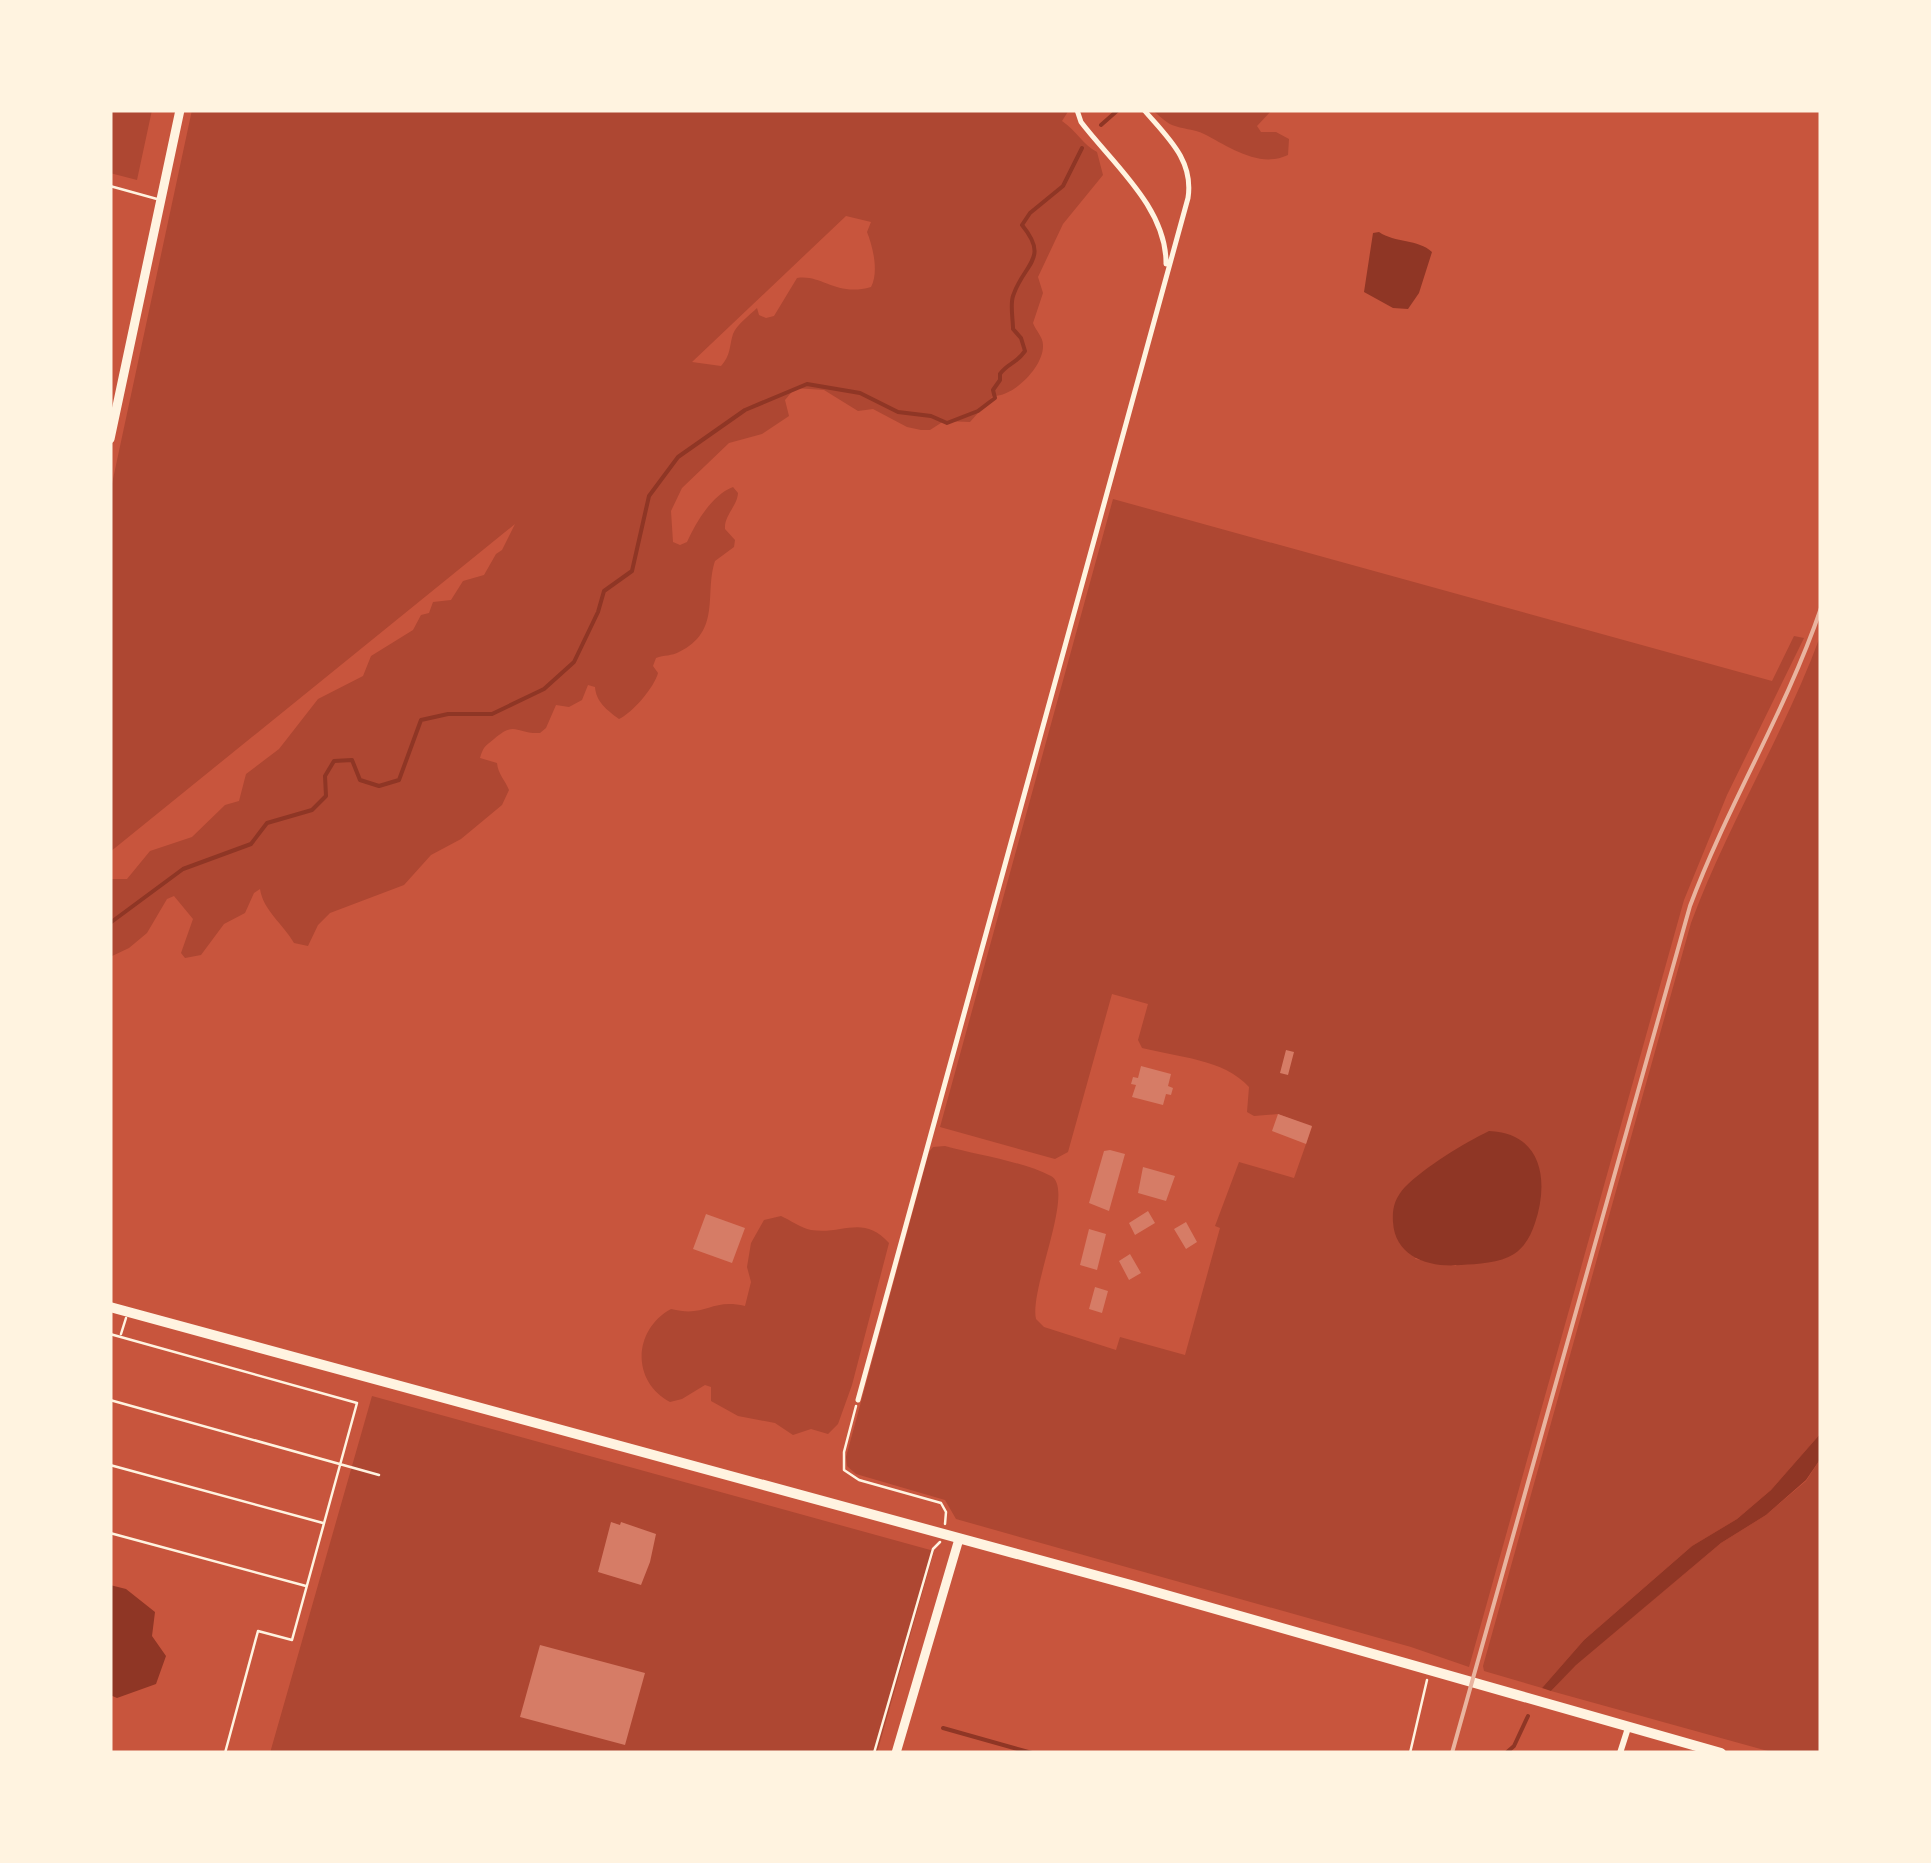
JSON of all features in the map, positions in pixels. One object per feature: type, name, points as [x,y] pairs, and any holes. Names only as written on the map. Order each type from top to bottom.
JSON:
[{"type":"main road","points":[[110,439],[180,110]]},
{"type":"main road","points":[[110,1307],[942,1534],[1721,1753]]},
{"type":"main road","points":[[896,1753],[959,1539]]},
{"type":"street","points":[[1077,110],[1080,122],[1134,187],[1152,216],[1166,251],[1166,272]]},
{"type":"street","points":[[858,1400],[1188,198],[1189,173],[1176,148],[1144,110]]},
{"type":"street","points":[[1620,1753],[1628,1726]]},
{"type":"lane","points":[[110,186],[161,200]]},
{"type":"lane","points":[[120,1337],[128,1312]]},
{"type":"lane","points":[[110,1334],[357,1403],[292,1640],[258,1631],[225,1753]]},
{"type":"lane","points":[[110,1400],[379,1474]]},
{"type":"lane","points":[[110,1465],[324,1523]]},
{"type":"lane","points":[[110,1533],[307,1586]]},
{"type":"lane","points":[[1410,1753],[1427,1680]]},
{"type":"path","points":[[858,1400],[843,1458],[844,1470],[859,1480],[940,1504],[947,1515],[939,1545],[933,1549],[874,1753]]},
{"type":"shaded area","points":[[110,110],[152,110],[137,180],[110,173]]},
{"type":"shaded area","points":[[192,110],[1069,110],[1062,121],[1097,152],[1103,175],[1063,224],[1038,277],[1043,293],[1033,323],[1042,339],[1042,354],[1026,379],[1009,392],[993,396],[970,422],[944,421],[930,430],[907,427],[873,409],[858,411],[824,390],[795,388],[785,400],[789,416],[762,434],[729,443],[682,488],[671,511],[673,542],[680,545],[687,542],[718,496],[733,487],[738,493],[725,524],[735,540],[734,547],[715,561],[709,611],[701,634],[679,652],[656,658],[653,666],[658,673],[652,686],[619,719],[600,701],[595,687],[588,685],[582,700],[569,707],[556,705],[540,733],[512,729],[501,733],[483,749],[480,758],[497,763],[509,790],[502,805],[461,839],[431,855],[404,885],[330,913],[318,925],[308,946],[294,943],[269,910],[260,889],[245,913],[224,924],[201,955],[185,958],[181,953],[193,919],[174,896],[167,899],[147,933],[110,957],[110,879],[127,879],[150,851],[192,837],[225,805],[239,801],[246,774],[279,749],[318,699],[363,676],[371,656],[413,630],[421,615],[429,613],[433,602],[451,600],[463,581],[484,575],[515,524],[110,852],[110,493]],"holes":[[[846,216],[871,222],[867,232],[875,267],[871,287],[848,289],[797,278],[774,316],[759,315],[757,308],[737,327],[721,366],[692,362]]]},
{"type":"shaded area","points":[[1152,110],[1272,110],[1257,126],[1261,132],[1276,132],[1289,139],[1288,155],[1255,158],[1200,132],[1172,125]]},
{"type":"shaded area","points":[[1373,233],[1432,252],[1419,293],[1408,309],[1393,308],[1364,292]]},
{"type":"shaded area","points":[[1113,499],[1772,681],[1794,636],[1804,638],[1727,795],[1684,900],[1469,1667],[1411,1647],[956,1519],[945,1500],[856,1474],[847,1466],[846,1457],[933,1147],[945,1146],[1027,1166],[1051,1176],[1057,1185],[1055,1219],[1036,1305],[1036,1319],[1044,1327],[1116,1350],[1120,1337],[1185,1355],[1220,1228],[1215,1226],[1239,1162],[1294,1178],[1312,1127],[1278,1114],[1254,1116],[1247,1112],[1249,1087],[1227,1070],[1142,1048],[1138,1040],[1148,1004],[1112,994],[1068,1152],[1055,1159],[940,1127]],"holes":[[[1499,1132],[1517,1139],[1531,1151],[1456,1266],[1415,1259]]]},
{"type":"shaded area","points":[[1821,634],[1821,1433],[1771,1490],[1737,1519],[1692,1546],[1584,1640],[1542,1688],[1484,1671],[1691,923]]},
{"type":"shaded area","points":[[1489,1131],[1521,1140],[1538,1162],[1539,1207],[1527,1240],[1514,1254],[1488,1262],[1449,1265],[1416,1258],[1395,1234],[1393,1212],[1399,1195],[1434,1164]]},
{"type":"shaded area","points":[[781,1216],[811,1230],[870,1229],[889,1243],[852,1385],[838,1424],[828,1434],[811,1429],[793,1435],[775,1423],[738,1416],[711,1401],[711,1387],[705,1385],[670,1402],[648,1382],[643,1369],[644,1342],[649,1329],[671,1309],[745,1306],[751,1282],[747,1267],[751,1243],[764,1220]]},
{"type":"shaded area","points":[[372,1396],[934,1551],[877,1753],[270,1753]]},
{"type":"shaded area","points":[[1821,1433],[1821,1458],[1806,1480],[1766,1515],[1721,1543],[1576,1665],[1551,1691],[1542,1688],[1584,1640],[1692,1546],[1737,1519],[1771,1490]]},
{"type":"shaded area","points":[[1821,1458],[1821,1753],[1775,1753],[1551,1691],[1575,1665],[1721,1543],[1766,1515],[1806,1481]]},
{"type":"shaded area","points":[[110,1585],[126,1589],[155,1612],[152,1636],[166,1656],[156,1684],[117,1698],[110,1695]]},
{"type":"building","points":[[1286,1050],[1294,1052],[1288,1075],[1280,1073]]},
{"type":"building","points":[[1141,1066],[1171,1074],[1168,1086],[1173,1088],[1163,1105],[1132,1097],[1136,1085],[1131,1084],[1133,1077],[1138,1078]]},
{"type":"building","points":[[1278,1114],[1312,1126],[1306,1144],[1272,1131]]},
{"type":"building","points":[[1104,1151],[1125,1154],[1109,1211],[1089,1203]]},
{"type":"building","points":[[1143,1167],[1175,1176],[1166,1201],[1138,1193]]},
{"type":"building","points":[[1148,1211],[1155,1223],[1135,1235],[1129,1223]]},
{"type":"building","points":[[706,1214],[745,1228],[732,1263],[693,1249]]},
{"type":"building","points":[[1186,1222],[1197,1242],[1186,1249],[1174,1229]]},
{"type":"building","points":[[1089,1229],[1106,1234],[1097,1270],[1080,1265]]},
{"type":"building","points":[[1130,1254],[1141,1273],[1129,1280],[1119,1261]]},
{"type":"building","points":[[1095,1287],[1108,1291],[1102,1313],[1089,1309]]},
{"type":"building","points":[[611,1522],[656,1534],[641,1585],[598,1572]]},
{"type":"building","points":[[540,1645],[645,1673],[625,1745],[520,1717]]},
{"type":"waterway","points":[[1101,125],[1118,110]]},
{"type":"waterway","points":[[110,923],[183,869],[251,844],[267,823],[312,810],[326,796],[325,776],[334,761],[352,760],[360,780],[379,786],[399,780],[421,720],[448,714],[492,714],[544,689],[574,662],[604,591],[632,571],[649,496],[678,457],[745,410],[807,384],[860,393],[898,412],[931,416],[947,423],[978,411],[995,398],[993,390],[1000,374],[1025,351],[1013,329],[1012,308],[1013,296],[1034,254],[1030,236],[1022,225],[1030,213],[1063,186],[1082,148]]},
{"type":"waterway","points":[[1506,1753],[1514,1746],[1528,1716]]},
{"type":"waterway","points":[[943,1728],[1032,1753]]},
{"type":"railway","points":[[1452,1753],[1690,906],[1791,684],[1821,608]]}]
